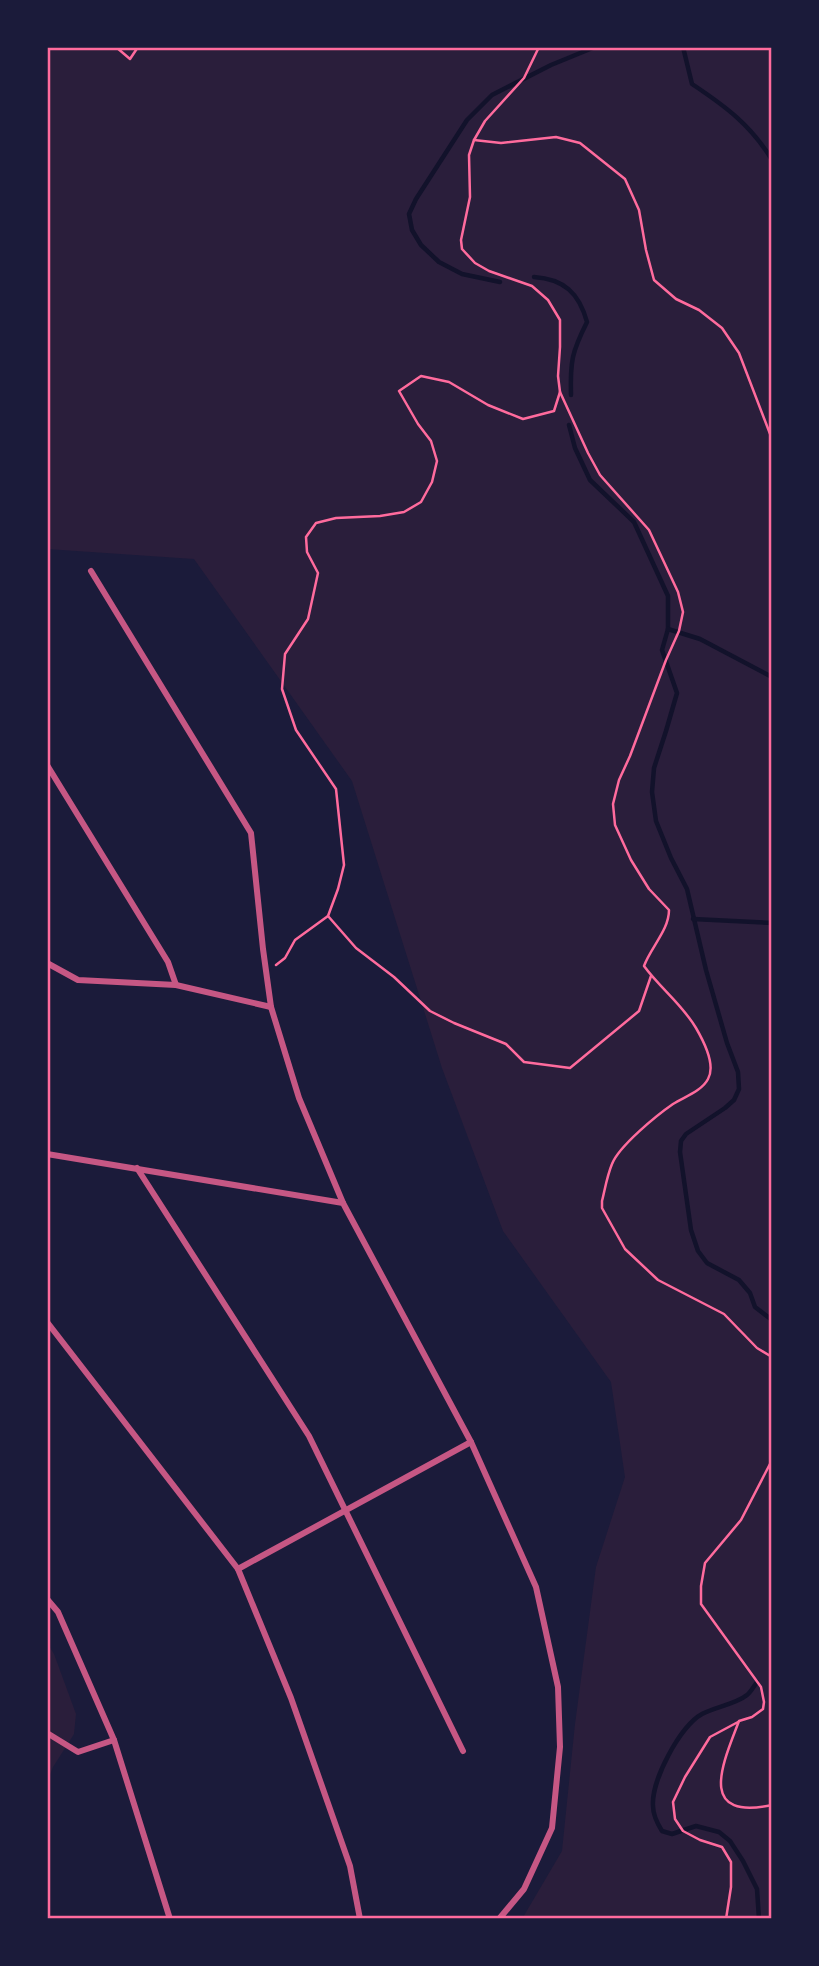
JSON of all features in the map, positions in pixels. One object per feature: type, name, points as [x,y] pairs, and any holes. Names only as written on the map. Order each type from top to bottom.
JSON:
[{"type":"street","points":[[91,571],[251,833],[271,1007],[299,1098],[343,1203],[471,1442],[536,1587],[558,1687],[560,1747],[552,1828],[524,1889],[499,1919]]},
{"type":"street","points":[[47,765],[168,962],[176,985]]},
{"type":"street","points":[[47,963],[78,980],[176,985],[271,1007]]},
{"type":"street","points":[[47,1154],[343,1203]]},
{"type":"street","points":[[136,1168],[309,1436],[463,1751]]},
{"type":"street","points":[[47,1322],[239,1569],[291,1698],[350,1866],[360,1919]]},
{"type":"street","points":[[239,1569],[471,1442]]},
{"type":"street","points":[[47,1599],[58,1612],[114,1740],[170,1919]]},
{"type":"street","points":[[47,1733],[78,1752],[114,1740]]},
{"type":"path","points":[[116,47],[130,59],[138,47]]},
{"type":"path","points":[[539,47],[524,78],[485,121],[474,140],[469,155],[470,197],[461,240],[462,249],[475,263],[489,271],[532,286],[548,300],[560,320],[560,392],[600,475],[649,530],[678,592],[683,612],[679,631],[618,780],[613,804],[615,825],[631,860],[649,889],[669,910],[669,920],[649,952],[644,966],[694,1026],[706,1052],[710,1074],[703,1086],[642,1128],[615,1158],[602,1208],[625,1249],[658,1280],[724,1314],[757,1348],[772,1357]]},
{"type":"path","points":[[474,140],[501,144],[556,137],[580,143],[625,179],[639,210],[654,280],[676,299],[699,310],[722,328],[739,353],[772,439]]},
{"type":"path","points":[[266,972],[285,958],[295,940],[328,916],[344,865],[336,789],[296,730],[282,689],[285,654],[308,619],[318,573],[307,552],[306,537],[316,523],[336,518],[404,512],[421,502],[432,482],[437,461],[431,441],[399,391],[421,376],[450,382],[488,405],[523,419],[554,411],[560,392]]},
{"type":"path","points":[[328,916],[356,948],[394,977],[430,1012],[506,1044],[524,1062],[570,1068],[639,1011],[651,976]]},
{"type":"path","points":[[726,1919],[732,1887],[731,1862],[722,1847],[683,1831],[676,1819],[673,1802],[710,1737],[726,1726],[752,1717],[763,1709],[761,1687],[701,1604],[701,1586],[705,1563],[741,1520],[772,1460]]},
{"type":"path","points":[[739,1721],[723,1760],[722,1789],[735,1807],[751,1809],[772,1805]]},
{"type":"shaded area","points":[[47,47],[772,47],[772,1919],[522,1919],[562,1851],[575,1724],[596,1567],[625,1477],[611,1382],[503,1231],[442,1068],[352,781],[194,559],[47,549]]},
{"type":"shaded area","points":[[47,1643],[54,1654],[76,1714],[74,1734],[53,1767],[47,1782]]},
{"type":"waterway","points":[[500,282],[462,274],[439,262],[421,245],[412,230],[409,214],[467,120],[492,95],[551,65],[595,47]]},
{"type":"waterway","points":[[683,47],[692,84],[736,117],[755,136],[772,160]]},
{"type":"waterway","points":[[534,277],[562,284],[575,296],[584,312],[587,322],[573,357],[571,395]]},
{"type":"waterway","points":[[569,425],[575,448],[590,480],[634,522],[668,596],[668,629],[662,650],[677,693],[654,768],[652,792],[656,821],[687,889],[706,970],[738,1072],[739,1089],[734,1100],[686,1134],[681,1141],[680,1152],[691,1230],[698,1251],[707,1263],[739,1280],[750,1293],[755,1307],[772,1320]]},
{"type":"waterway","points":[[668,629],[700,639],[772,677]]},
{"type":"waterway","points":[[693,919],[772,923]]},
{"type":"waterway","points":[[757,1682],[742,1698],[693,1720],[676,1742],[662,1769],[653,1806],[662,1831],[672,1834],[696,1826],[719,1832],[730,1841],[757,1889],[759,1919]]}]
